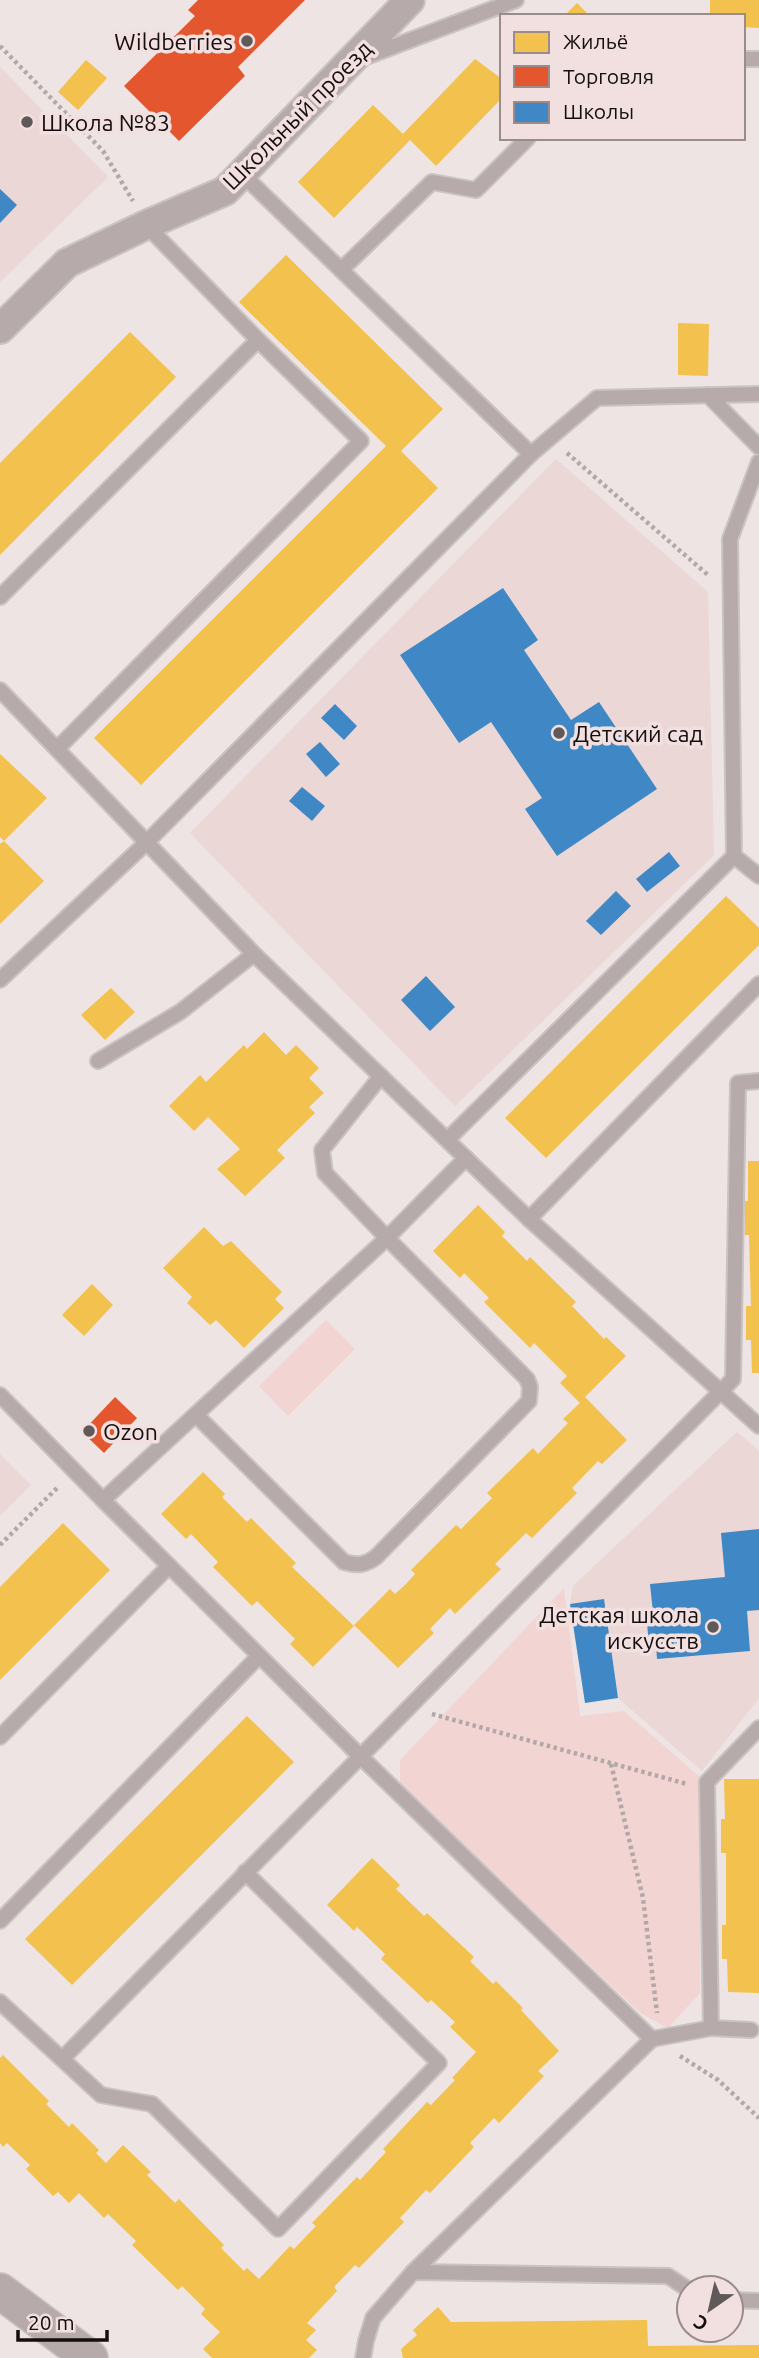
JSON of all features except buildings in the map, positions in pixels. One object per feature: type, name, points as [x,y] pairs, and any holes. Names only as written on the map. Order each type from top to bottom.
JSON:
[{"type":"street","name":"Школьный проезд","points":[[0,329],[67,263],[225,191],[411,0]]},
{"type":"street","points":[[0,2291],[90,2358]]},
{"type":"lane","points":[[349,64],[516,0]]},
{"type":"lane","points":[[341,270],[432,182],[476,190],[526,140]]},
{"type":"lane","points":[[241,173],[531,454]]},
{"type":"lane","points":[[57,749],[361,441],[146,225]]},
{"type":"lane","points":[[0,597],[258,340]]},
{"type":"lane","points":[[0,980],[146,842],[531,454],[597,398],[759,394]]},
{"type":"lane","points":[[708,395],[759,447]]},
{"type":"lane","points":[[448,1139],[734,856],[730,539],[759,462]]},
{"type":"lane","points":[[0,690],[254,954],[529,1219],[759,1426]]},
{"type":"lane","points":[[734,856],[759,876]]},
{"type":"lane","points":[[98,1061],[180,1012],[254,954]]},
{"type":"lane","points":[[529,1219],[759,984]]},
{"type":"lane","points":[[196,1415],[344,1562],[356,1566],[376,1557],[524,1409],[531,1395],[527,1379],[325,1173],[322,1150],[381,1076]]},
{"type":"lane","points":[[63,2058],[359,1755],[733,1379],[738,1083],[759,1081]]},
{"type":"lane","points":[[103,1500],[387,1238],[466,1158]]},
{"type":"lane","points":[[0,1395],[359,1755],[656,2038]]},
{"type":"lane","points":[[0,1737],[169,1566]]},
{"type":"lane","points":[[0,1921],[259,1656]]},
{"type":"lane","points":[[711,2028],[707,1782],[759,1728]]},
{"type":"lane","points":[[0,2002],[101,2095],[152,2104],[278,2229],[439,2063],[245,1872]]},
{"type":"lane","points":[[363,2358],[373,2318],[413,2272],[656,2038],[711,2028],[751,2030]]},
{"type":"lane","points":[[413,2272],[668,2276],[675,2281]]},
{"type":"path","points":[[0,46],[103,151],[146,225]]},
{"type":"path","points":[[550,438],[730,594]]},
{"type":"path","points":[[0,1545],[75,1471]]},
{"type":"path","points":[[408,1707],[708,1790]]},
{"type":"path","points":[[611,1763],[643,1898],[656,2038],[718,2080],[759,2118]]},
{"type":"shaded area","name":"Школа №83","points":[[0,67],[108,177],[0,282]]},
{"type":"shaded area","points":[[556,459],[708,592],[714,855],[455,1106],[190,833]]},
{"type":"shaded area","points":[[326,1320],[355,1349],[288,1416],[259,1386]]},
{"type":"shaded area","points":[[737,1432],[759,1451],[759,1698],[702,1771],[618,1698],[585,1703],[570,1604],[573,1586]]},
{"type":"shaded area","points":[[0,1454],[31,1485],[0,1516]]},
{"type":"shaded area","points":[[564,1588],[580,1716],[624,1711],[701,1778],[700,1993],[668,2028],[640,2013],[400,1784],[400,1760]]},
{"type":"place","name":"Wildberries","points":[[247,41]]},
{"type":"place","name":"Школа №83","points":[[27,122]]},
{"type":"place","name":"Детский сад","points":[[559,733]]},
{"type":"place","name":"Ozon","points":[[89,1431]]},
{"type":"place","name":"Детская школа искусств","points":[[713,1627]]}]
